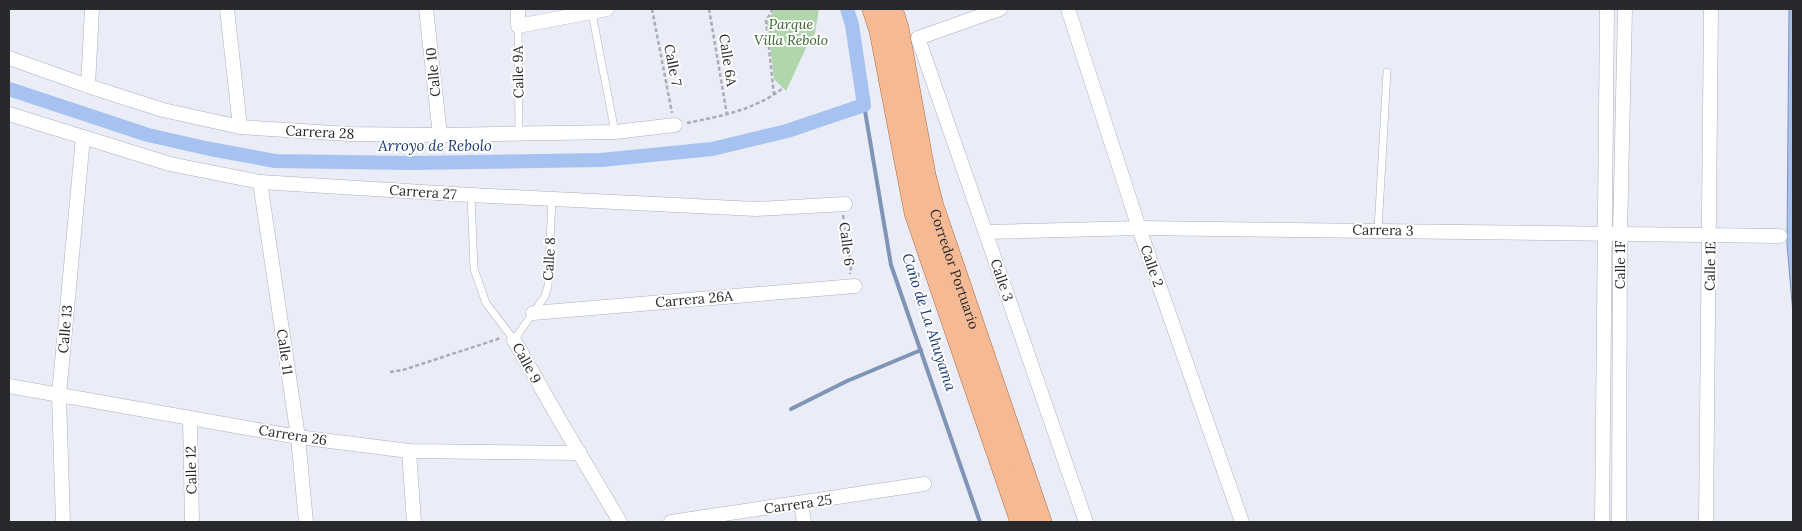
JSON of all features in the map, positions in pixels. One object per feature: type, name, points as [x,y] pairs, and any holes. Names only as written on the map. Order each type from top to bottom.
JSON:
[{"type":"main road","name":"Corredor Portuario","points":[[873,9],[900,37],[915,213],[1021,522]]},
{"type":"main road","name":"Corredor Portuario","points":[[892,9],[900,37],[925,175],[933,206],[1041,522]]},
{"type":"street","points":[[88,86],[92,9]]},
{"type":"street","points":[[227,9],[240,127]]},
{"type":"street","name":"Calle 10","points":[[426,9],[440,136]]},
{"type":"street","name":"Calle 9A","points":[[518,9],[518,26]]},
{"type":"street","points":[[518,26],[607,9]]},
{"type":"street","points":[[900,37],[1000,9]]},
{"type":"street","name":"Calle 2","points":[[1068,9],[1139,228],[1242,522]]},
{"type":"street","name":"Calle 1F","points":[[1602,522],[1607,9]]},
{"type":"street","name":"Calle 1F","points":[[1619,522],[1620,233],[1625,9]]},
{"type":"street","name":"Calle 1E","points":[[1706,522],[1711,9]]},
{"type":"street","name":"Calle 3","points":[[900,37],[986,232],[1086,522]]},
{"type":"street","name":"Carrera 28","points":[[9,58],[164,110],[240,127],[349,134],[440,136],[615,132],[675,125]]},
{"type":"street","name":"Carrera 27","points":[[9,114],[170,164],[260,182],[471,195],[756,209],[840,205]]},
{"type":"street","name":"Calle 13","points":[[63,522],[59,395],[83,136]]},
{"type":"street","name":"Calle 11","points":[[260,182],[298,437],[306,522]]},
{"type":"street","name":"Carrera 3","points":[[986,232],[1139,228],[1604,232],[1780,236]]},
{"type":"street","name":"Carrera 26A","points":[[533,313],[852,286]]},
{"type":"street","name":"Calle 9","points":[[512,337],[620,522]]},
{"type":"street","name":"Carrera 26","points":[[9,386],[298,437],[409,451],[580,454]]},
{"type":"street","name":"Calle 12","points":[[190,418],[192,522]]},
{"type":"street","points":[[409,451],[414,522]]},
{"type":"street","name":"Carrera 25","points":[[671,522],[801,504],[924,484]]},
{"type":"street","points":[[1602,489],[1619,490]]},
{"type":"street","points":[[801,504],[804,522]]},
{"type":"lane","points":[[592,13],[615,132]]},
{"type":"lane","name":"Calle 9A","points":[[518,26],[519,134]]},
{"type":"lane","points":[[1378,230],[1387,72]]},
{"type":"lane","name":"Calle 9","points":[[471,195],[474,269],[486,303],[512,337]]},
{"type":"lane","name":"Calle 8","points":[[512,337],[545,296],[548,286],[552,198]]},
{"type":"path","name":"Calle 7","points":[[652,9],[675,125]]},
{"type":"path","name":"Calle 6A","points":[[709,9],[727,115]]},
{"type":"path","points":[[773,9],[766,21],[774,95]]},
{"type":"path","points":[[675,125],[727,115],[754,106],[783,88]]},
{"type":"path","name":"Calle 6","points":[[840,205],[847,236],[852,286]]},
{"type":"path","points":[[390,372],[403,370],[512,337]]},
{"type":"green space","name":"Parque Villa Rebolo","points":[[775,9],[819,9],[815,33],[786,91],[774,79],[767,21]]},
{"type":"water","points":[[1789,9],[1793,9],[1793,314],[1787,244]]},
{"type":"waterway","name":"Arroyo de Rebolo","points":[[9,89],[148,135],[275,161],[411,163],[601,160],[712,149],[787,131],[864,105],[852,25],[847,9]]},
{"type":"waterway","name":"Caño de La Ahuyama","points":[[864,105],[891,265],[980,522]]},
{"type":"waterway","points":[[791,409],[847,381],[921,350]]}]
